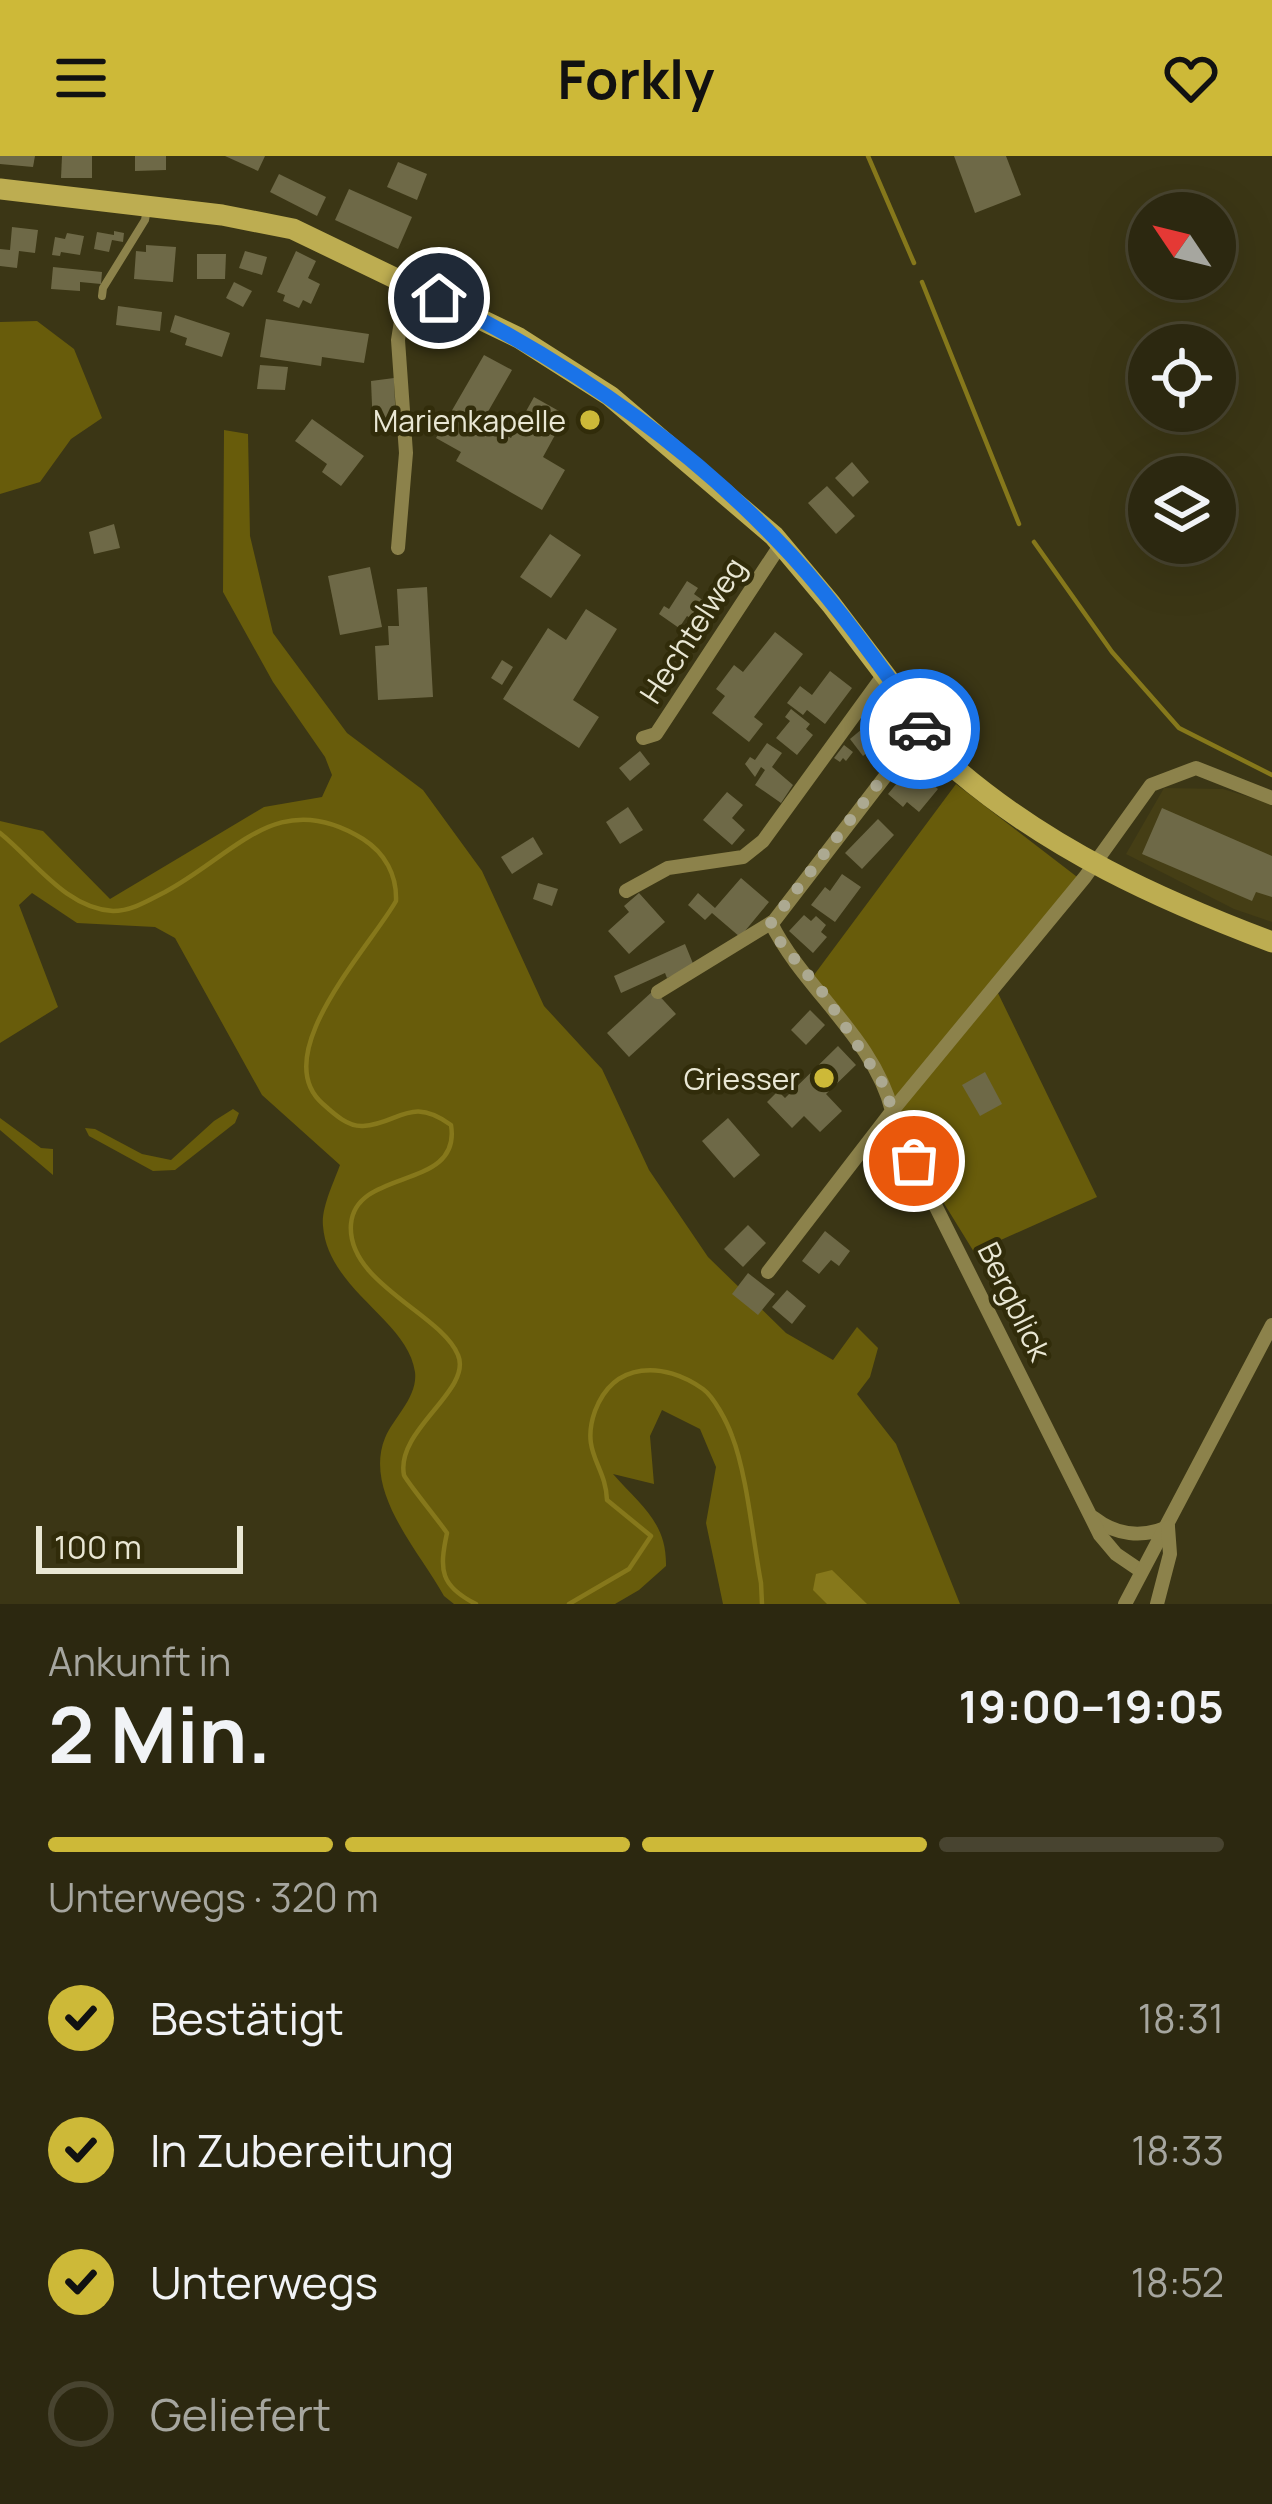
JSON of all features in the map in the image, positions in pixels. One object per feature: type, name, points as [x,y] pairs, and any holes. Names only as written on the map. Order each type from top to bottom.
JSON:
[{"type":"main road","points":[[0,189],[222,214],[292,229],[519,338],[596,385],[724,490],[781,544],[958,771],[983,792],[1093,865],[1272,942]]},
{"type":"street","points":[[398,548],[406,452],[398,340],[407,284]]},
{"type":"street","name":"Hechtelweg","points":[[643,738],[656,734],[781,544]]},
{"type":"street","points":[[626,891],[668,868],[743,857],[763,841],[885,673]]},
{"type":"street","points":[[658,992],[771,923],[924,726]]},
{"type":"street","points":[[768,1272],[1093,865],[1151,785],[1196,768],[1272,798]]},
{"type":"street","name":"Bergblick","points":[[771,923],[887,1090],[894,1123],[1090,1514],[1107,1545],[1142,1571]]},
{"type":"street","points":[[1124,1604],[1272,1325]]},
{"type":"street","points":[[1090,1514],[1123,1533],[1146,1534],[1168,1527]]},
{"type":"street","points":[[1157,1604],[1169,1554],[1168,1527]]},
{"type":"lane","points":[[102,296],[145,220],[147,207]]},
{"type":"shaded area","points":[[37,321],[74,349],[102,418],[71,439],[40,482],[0,494],[0,322]]},
{"type":"shaded area","points":[[224,430],[248,434],[250,536],[273,633],[347,733],[423,790],[482,871],[544,1006],[602,1069],[649,1170],[708,1257],[786,1333],[833,1360],[857,1327],[878,1348],[870,1377],[857,1394],[896,1444],[960,1604],[723,1604],[706,1523],[716,1467],[700,1429],[662,1410],[650,1436],[654,1484],[613,1474],[657,1526],[666,1566],[615,1604],[454,1604],[444,1596],[397,1521],[382,1479],[385,1438],[409,1398],[415,1372],[398,1336],[352,1287],[328,1249],[324,1211],[340,1165],[262,1095],[175,938],[155,927],[77,923],[32,893],[19,905],[58,1007],[0,1043],[0,821],[43,831],[110,899],[264,807],[322,797],[332,775],[223,592]]},
{"type":"shaded area","points":[[956,784],[1085,883],[996,989],[1097,1197],[974,1252],[895,1124],[887,1090],[811,979]]},
{"type":"shaded area","points":[[1164,788],[1223,789],[1272,804],[1272,922],[1234,909],[1126,854]]},
{"type":"shaded area","points":[[233,1109],[239,1113],[235,1123],[175,1170],[153,1171],[89,1136],[85,1128],[142,1154],[171,1160]]},
{"type":"shaded area","points":[[0,1118],[41,1148],[53,1149],[53,1175],[0,1130]]},
{"type":"shaded area","points":[[832,1570],[867,1604],[827,1604],[813,1590],[816,1574]]},
{"type":"building","points":[[0,156],[35,156],[33,167],[0,164]]},
{"type":"building","points":[[62,156],[92,156],[92,178],[61,178]]},
{"type":"building","points":[[135,156],[166,156],[166,170],[135,171]]},
{"type":"building","points":[[225,156],[265,156],[258,171]]},
{"type":"building","points":[[954,156],[1006,156],[1021,195],[975,213]]},
{"type":"building","points":[[398,162],[427,174],[417,200],[387,187]]},
{"type":"building","points":[[279,174],[326,197],[317,216],[270,192]]},
{"type":"building","points":[[349,189],[412,217],[398,249],[335,220]]},
{"type":"building","points":[[12,227],[38,230],[35,253],[19,251],[17,268],[0,266],[0,249],[10,250]]},
{"type":"building","points":[[114,231],[124,233],[123,242],[112,240],[109,252],[94,249],[97,232],[114,235]]},
{"type":"building","points":[[67,233],[84,236],[80,255],[52,255],[55,237],[65,239]]},
{"type":"building","points":[[146,245],[176,247],[173,282],[134,279],[136,251],[146,252]]},
{"type":"building","points":[[245,251],[267,257],[262,275],[239,268]]},
{"type":"building","points":[[296,251],[316,261],[308,278],[320,284],[311,304],[303,300],[299,308],[283,301],[285,295],[277,292]]},
{"type":"building","points":[[197,254],[226,254],[225,279],[197,279]]},
{"type":"building","points":[[53,267],[102,272],[101,284],[80,282],[80,291],[51,289]]},
{"type":"building","points":[[234,282],[252,291],[243,307],[226,298]]},
{"type":"building","points":[[118,306],[162,312],[160,331],[116,325]]},
{"type":"building","points":[[175,315],[230,333],[222,357],[185,345],[187,338],[170,332]]},
{"type":"building","points":[[266,319],[369,334],[364,363],[322,357],[321,366],[260,357]]},
{"type":"building","points":[[484,355],[512,370],[482,422],[511,438],[534,397],[566,415],[543,457],[565,470],[542,510],[456,461],[461,452],[436,438]]},
{"type":"building","points":[[260,365],[288,367],[285,390],[257,389]]},
{"type":"building","points":[[394,378],[396,427],[373,429],[371,381]]},
{"type":"building","name":"Marienkapelle","points":[[590,411],[598,417],[590,428],[582,423]]},
{"type":"building","points":[[312,419],[364,456],[341,486],[322,472],[327,464],[295,441]]},
{"type":"building","points":[[852,462],[869,482],[853,497],[835,478]]},
{"type":"building","points":[[827,486],[855,516],[836,534],[808,503]]},
{"type":"building","points":[[114,524],[120,548],[94,554],[89,532]]},
{"type":"building","points":[[550,534],[581,555],[551,598],[520,577]]},
{"type":"building","points":[[370,567],[382,627],[340,635],[328,576]]},
{"type":"building","points":[[687,581],[698,588],[694,594],[704,601],[679,628],[659,614],[664,606],[669,609]]},
{"type":"building","points":[[427,587],[433,697],[378,700],[375,646],[389,645],[388,626],[399,626],[397,589]]},
{"type":"building","points":[[586,609],[617,629],[573,700],[599,717],[579,748],[503,699],[548,628],[566,640]]},
{"type":"building","points":[[775,632],[803,654],[754,717],[763,724],[749,742],[712,713],[725,696],[716,689],[734,665],[743,672]]},
{"type":"building","points":[[502,660],[513,667],[502,685],[491,678]]},
{"type":"building","points":[[830,671],[852,688],[825,724],[787,703],[800,686],[812,695]]},
{"type":"building","points":[[791,709],[810,724],[806,729],[813,735],[797,755],[776,738],[790,721],[785,717]]},
{"type":"building","points":[[868,724],[882,740],[863,756],[850,739]]},
{"type":"building","points":[[767,743],[782,753],[772,767],[793,785],[781,803],[755,785],[765,770],[761,767],[755,777],[745,764],[750,757],[755,760]]},
{"type":"building","points":[[844,745],[853,752],[840,762],[834,758]]},
{"type":"building","points":[[640,751],[650,764],[630,781],[619,768]]},
{"type":"building","points":[[922,776],[938,789],[919,812],[907,802],[903,807],[888,794],[902,777],[913,787]]},
{"type":"building","points":[[727,792],[743,805],[732,818],[745,830],[732,845],[703,820]]},
{"type":"building","points":[[628,807],[643,830],[620,844],[606,822]]},
{"type":"building","points":[[1162,808],[1272,856],[1272,897],[1256,892],[1252,901],[1142,854]]},
{"type":"building","points":[[878,819],[894,835],[862,869],[845,853]]},
{"type":"building","points":[[533,837],[543,854],[512,874],[501,857]]},
{"type":"building","points":[[842,874],[861,887],[835,922],[811,905]]},
{"type":"building","points":[[741,878],[769,902],[740,937],[712,913],[705,920],[688,905],[698,893],[715,908]]},
{"type":"building","points":[[538,883],[558,889],[552,906],[533,899]]},
{"type":"building","points":[[639,893],[665,922],[629,954],[608,931],[629,912],[624,906]]},
{"type":"building","points":[[804,915],[811,921],[816,916],[826,925],[821,932],[827,937],[813,953],[789,931]]},
{"type":"building","points":[[685,944],[694,966],[621,993],[614,976]]},
{"type":"building","points":[[654,990],[676,1014],[629,1057],[607,1033]]},
{"type":"building","points":[[810,1010],[825,1025],[806,1045],[791,1030]]},
{"type":"building","name":"Griesser","points":[[838,1046],[856,1065],[826,1094],[842,1111],[820,1132],[804,1116],[792,1128],[767,1102],[778,1091],[785,1098]]},
{"type":"building","points":[[985,1072],[1002,1104],[980,1116],[962,1085]]},
{"type":"building","points":[[728,1118],[760,1155],[734,1178],[702,1141]]},
{"type":"building","points":[[748,1225],[766,1243],[743,1267],[724,1249]]},
{"type":"building","points":[[825,1231],[850,1251],[839,1266],[831,1260],[819,1274],[802,1261]]},
{"type":"building","points":[[748,1273],[775,1294],[758,1315],[732,1294]]},
{"type":"building","points":[[787,1290],[806,1306],[792,1324],[772,1307]]},
{"type":"waterway","points":[[868,156],[914,263]]},
{"type":"waterway","points":[[922,282],[1019,524]]},
{"type":"waterway","points":[[1034,542],[1112,652],[1179,728],[1272,775]]},
{"type":"waterway","points":[[0,833],[65,892],[113,911],[165,892],[259,831],[282,822],[333,825],[363,839],[388,865],[396,901],[328,1001],[314,1030],[307,1058],[309,1083],[323,1104],[352,1124],[363,1126],[425,1112],[451,1125],[450,1146],[441,1160],[370,1194],[357,1206],[351,1224],[363,1264],[449,1340],[458,1355],[455,1382],[411,1442],[404,1475],[447,1533],[445,1576],[455,1591],[476,1604]]},
{"type":"waterway","points":[[569,1604],[629,1569],[651,1536],[607,1500],[590,1438],[595,1411],[614,1383],[627,1375],[657,1370],[703,1389],[727,1424],[746,1488],[762,1604]]},
{"type":"way so far","points":[[914,1161],[894,1123],[887,1090],[771,923],[920,729]]},
{"type":"place","name":"Marienkapelle","points":[[590,420]]},
{"type":"place","name":"Griesser","points":[[824,1078]]},
{"type":"route","points":[[439,298],[519,338],[596,385],[724,490],[773,536],[831,604],[924,726],[920,729]]}]
